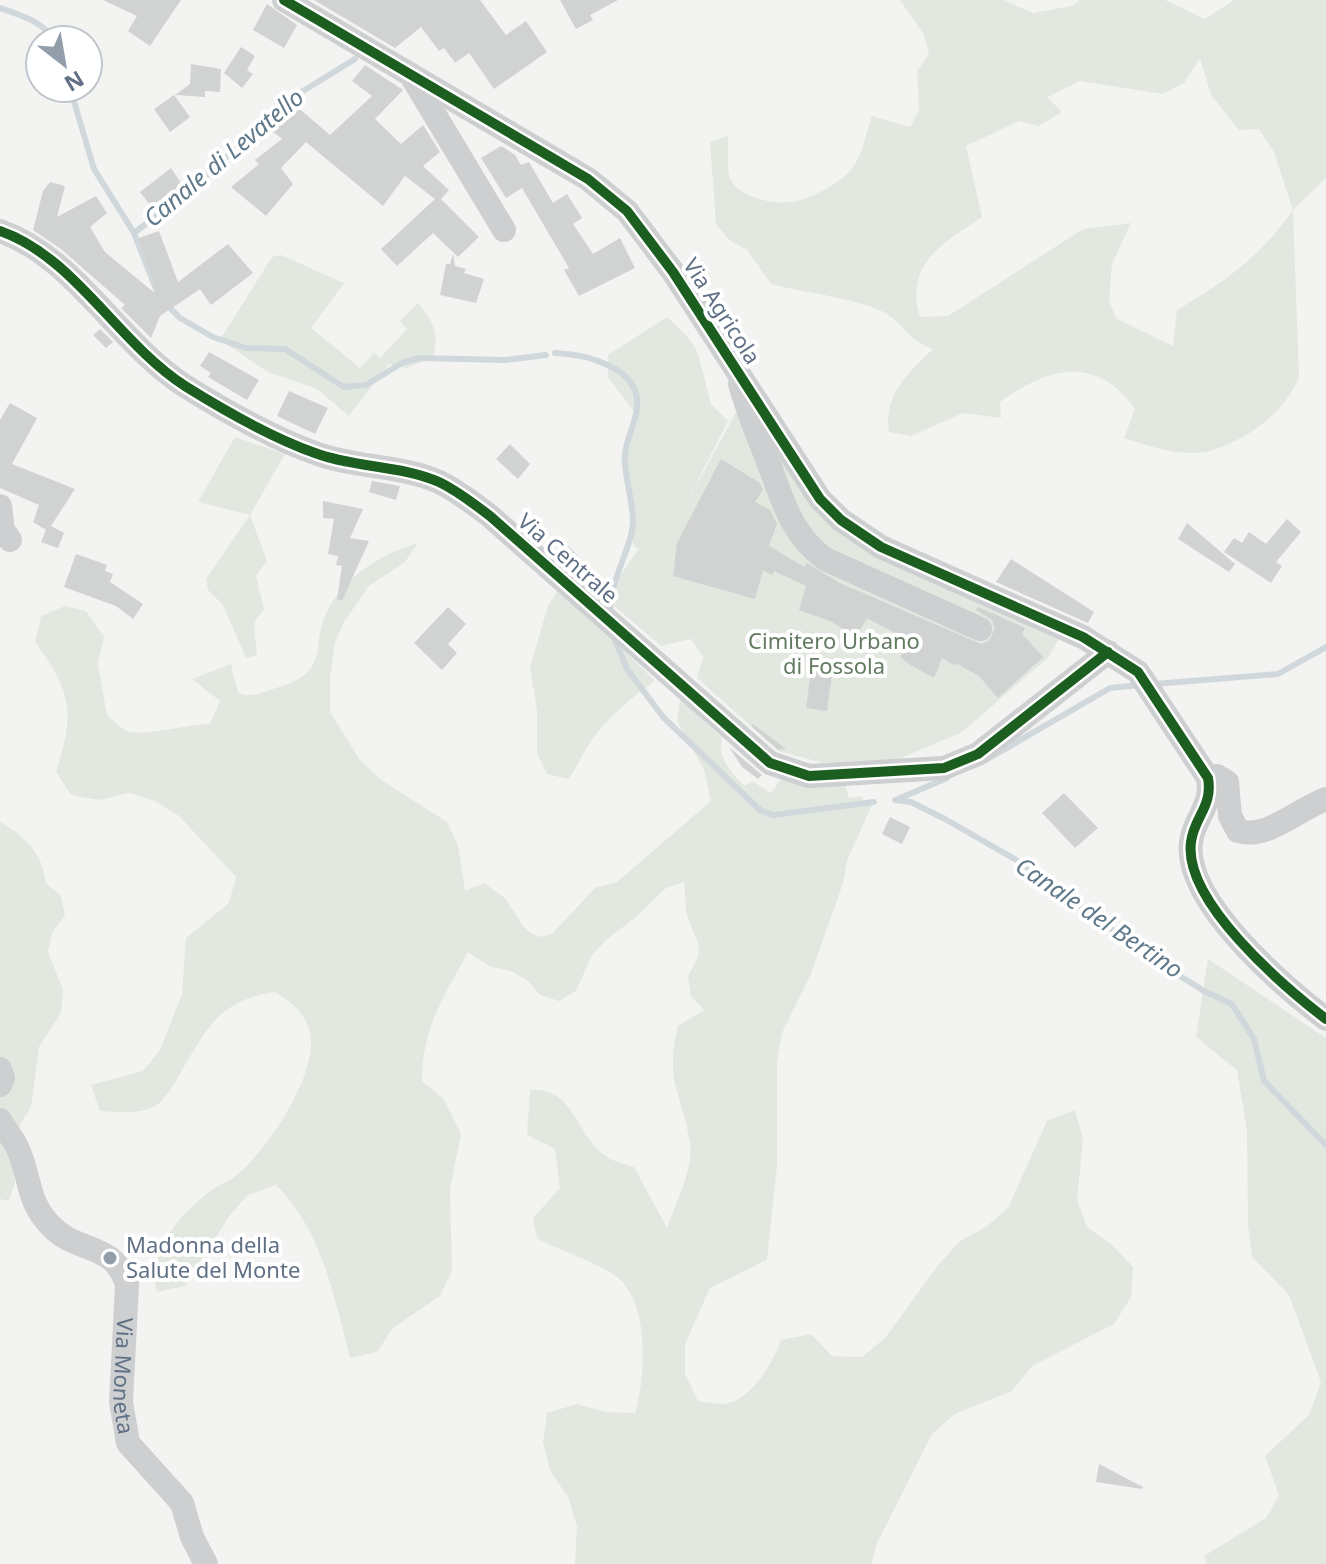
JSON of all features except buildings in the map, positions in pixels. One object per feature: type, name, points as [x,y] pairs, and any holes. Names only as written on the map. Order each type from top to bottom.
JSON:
[{"type":"street","name":"Via Agricola","points":[[284,0],[588,179],[627,211],[673,272],[820,499],[841,520],[881,547],[1108,652],[1138,672],[1208,778]]},
{"type":"street","name":"Via Agricola","points":[[411,75],[504,230]]},
{"type":"street","name":"Via Centrale","points":[[0,231],[36,250],[77,281],[131,343],[152,363],[187,387],[270,433],[317,454],[439,482],[490,516],[770,763],[809,776],[944,768],[978,754],[1108,652]]},
{"type":"street","points":[[736,370],[744,407],[785,511],[807,545],[825,559],[980,629]]},
{"type":"street","points":[[0,506],[3,530],[10,540]]},
{"type":"street","points":[[1326,799],[1249,834],[1238,831],[1230,816],[1227,782],[1217,776],[1208,778],[1211,795],[1191,841],[1199,889],[1214,913],[1326,1019]]},
{"type":"street","points":[[0,1069],[3,1078],[0,1085]]},
{"type":"street","name":"Via Moneta","points":[[0,1120],[18,1148],[34,1207],[54,1230],[111,1257],[122,1268],[127,1285],[121,1402],[128,1443],[182,1503],[192,1537],[206,1564]]},
{"type":"green space","points":[[900,0],[1004,0],[1033,13],[1072,6],[1080,0],[1165,0],[1205,19],[1234,0],[1326,0],[1326,178],[1293,210],[1299,377],[1274,414],[1238,440],[1210,451],[1189,453],[1167,450],[1124,438],[1135,409],[1120,391],[1104,380],[1088,373],[1071,372],[1054,374],[1018,390],[1000,402],[1001,418],[963,413],[911,436],[889,432],[888,419],[894,396],[907,376],[933,349],[917,341],[892,318],[874,308],[771,284],[747,250],[729,240],[716,224],[710,142],[728,136],[730,178],[751,196],[772,202],[793,202],[820,192],[839,181],[854,166],[872,116],[910,127],[919,110],[917,71],[929,54],[924,35]],"holes":[[[1200,58],[1211,95],[1239,130],[1259,129],[1274,152],[1293,210],[1241,267],[1177,310],[1173,346],[1117,319],[1109,302],[1112,264],[1131,223],[1083,229],[948,316],[920,317],[916,299],[922,269],[941,246],[982,217],[966,146],[1019,121],[1039,126],[1062,112],[1047,97],[1080,81],[1163,94],[1184,83]]]},
{"type":"green space","points":[[281,255],[344,283],[311,328],[360,368],[374,353],[380,358],[407,329],[400,321],[418,303],[434,328],[436,341],[433,357],[407,368],[389,364],[349,416],[317,389],[268,372],[220,340],[272,257]]},
{"type":"green space","name":"Cimitero Urbano di Fossola","points":[[667,317],[688,337],[698,353],[711,404],[728,421],[686,504],[739,407],[754,405],[819,512],[1060,637],[1048,658],[962,732],[899,759],[823,763],[779,751],[697,678],[703,657],[691,639],[661,646],[605,598],[639,548],[635,548],[633,541],[633,498],[621,460],[635,413],[608,377],[608,355]]},
{"type":"green space","points":[[235,437],[285,454],[250,515],[198,502]]},
{"type":"green space","points":[[250,515],[267,561],[256,576],[264,609],[254,623],[257,655],[246,658],[223,605],[208,590],[206,579]]},
{"type":"green space","points":[[418,543],[405,562],[369,586],[344,622],[335,642],[330,677],[330,712],[360,760],[380,779],[447,822],[458,845],[465,891],[484,883],[505,898],[531,933],[541,937],[552,934],[595,888],[617,882],[711,801],[704,770],[677,721],[680,699],[722,738],[724,759],[745,786],[752,781],[771,793],[781,779],[844,782],[849,798],[862,796],[863,801],[874,800],[847,861],[843,883],[811,974],[782,1033],[777,1062],[777,1165],[767,1260],[710,1288],[685,1344],[685,1374],[698,1401],[723,1404],[743,1396],[760,1380],[781,1340],[811,1334],[832,1356],[862,1357],[885,1338],[939,1264],[960,1241],[986,1227],[1008,1208],[1047,1121],[1075,1110],[1083,1139],[1077,1200],[1087,1227],[1112,1245],[1133,1267],[1131,1297],[1114,1324],[1032,1366],[1012,1391],[955,1414],[932,1434],[876,1545],[872,1564],[575,1564],[577,1526],[568,1497],[550,1471],[543,1442],[547,1413],[577,1404],[605,1412],[635,1413],[643,1348],[638,1313],[625,1285],[608,1271],[537,1238],[533,1218],[560,1188],[555,1149],[527,1135],[530,1090],[554,1094],[569,1108],[600,1152],[634,1167],[667,1228],[687,1175],[690,1153],[687,1126],[674,1074],[674,1045],[678,1026],[704,1010],[691,996],[688,976],[699,948],[687,916],[684,882],[666,888],[605,941],[592,955],[576,991],[559,1001],[540,995],[528,981],[511,971],[491,967],[468,952],[430,1029],[422,1081],[444,1099],[461,1134],[450,1189],[452,1271],[440,1296],[393,1328],[377,1352],[350,1358],[332,1288],[315,1243],[305,1222],[276,1185],[248,1195],[230,1215],[185,1286],[157,1292],[157,1261],[170,1232],[191,1207],[216,1187],[235,1177],[249,1163],[288,1110],[307,1068],[311,1049],[310,1032],[301,1013],[275,992],[239,1002],[215,1020],[158,1104],[135,1112],[100,1111],[91,1085],[143,1071],[160,1050],[182,994],[186,938],[229,903],[236,877],[179,816],[155,801],[129,793],[99,800],[71,795],[56,772],[66,734],[66,704],[57,675],[35,642],[41,616],[65,606],[86,611],[104,637],[98,664],[107,715],[124,730],[143,732],[210,724],[220,701],[192,679],[231,664],[238,693],[252,695],[293,682],[306,674],[313,664],[325,616],[341,590],[371,564]]},
{"type":"green space","points":[[560,587],[655,681],[604,724],[568,779],[547,774],[537,753],[537,710],[530,667],[548,606]]},
{"type":"green space","points":[[0,822],[25,840],[37,855],[46,883],[61,896],[65,916],[52,932],[48,952],[63,990],[61,1013],[39,1047],[31,1107],[9,1142],[15,1182],[9,1201],[0,1199]]},
{"type":"green space","points":[[1208,959],[1326,1038],[1326,1564],[1207,1564],[1204,1556],[1266,1518],[1279,1495],[1265,1456],[1309,1415],[1321,1382],[1289,1295],[1252,1257],[1248,1225],[1247,1131],[1237,1070],[1196,1037]]},
{"type":"waterway","name":"Canale del Bertino","points":[[0,8],[37,24]]},
{"type":"waterway","name":"Canale di Levatello","points":[[134,233],[191,190],[290,99],[355,59]]},
{"type":"waterway","points":[[75,104],[94,169],[134,233],[158,294]]},
{"type":"waterway","points":[[165,303],[180,318],[213,337],[246,348],[285,349],[344,387],[366,385],[402,363],[419,358],[505,360],[546,355]]},
{"type":"waterway","points":[[555,353],[581,356],[609,366],[630,382],[636,394],[636,414],[625,455],[632,505],[632,532],[614,586],[610,610]]},
{"type":"waterway","points":[[614,638],[627,669],[663,717],[760,810],[773,815],[874,802]]},
{"type":"waterway","points":[[1154,684],[1278,674],[1326,647]]},
{"type":"waterway","points":[[986,760],[1110,688],[1139,685]]},
{"type":"waterway","points":[[898,799],[947,778]]},
{"type":"waterway","name":"Canale del Bertino","points":[[895,800],[911,802],[1018,861],[1153,959],[1204,991],[1232,1004],[1254,1039],[1264,1081],[1326,1145]]},
{"type":"cycle path","points":[[284,0],[588,179],[627,211],[673,272],[820,499],[841,520],[881,547],[1083,637],[1138,672],[1208,778],[1208,797],[1191,842],[1193,865],[1203,890],[1239,940],[1286,986],[1326,1019]]},
{"type":"cycle path","points":[[0,231],[27,243],[51,260],[161,368],[232,414],[315,453],[424,476],[466,498],[770,763],[809,776],[944,768],[978,754],[1108,652]]},
{"type":"place","name":"Madonna della Salute del Monte","points":[[110,1258]]}]
